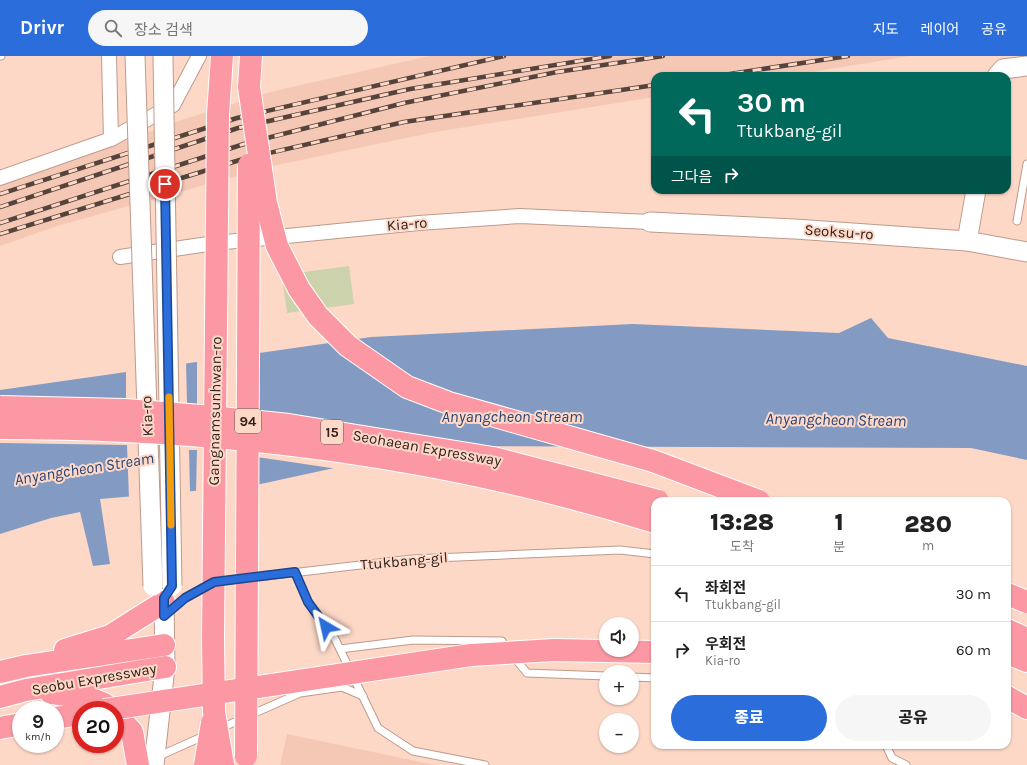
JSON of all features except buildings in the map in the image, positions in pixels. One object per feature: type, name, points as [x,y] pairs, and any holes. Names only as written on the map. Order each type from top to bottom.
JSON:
[{"type":"highway","name":"Gangnamsunhwan-ro","points":[[222,56],[218,130],[213,638],[214,712],[223,765]]},
{"type":"highway","points":[[252,56],[249,87],[266,203],[277,246],[299,290],[318,316],[348,346],[407,387],[448,403],[653,461],[748,497]]},
{"type":"highway","name":"94","points":[[246,765],[249,87]]},
{"type":"highway","name":"Seohaean Expressway","points":[[0,406],[125,410],[289,425],[493,458],[651,499]]},
{"type":"highway","name":"Seohaean Expressway","points":[[0,428],[123,432],[298,447],[487,477],[651,521]]},
{"type":"highway","points":[[1011,596],[1027,602]]},
{"type":"highway","points":[[26,666],[83,643],[110,636],[163,598]]},
{"type":"highway","points":[[1011,632],[1027,639]]},
{"type":"highway","name":"Seobu Expressway","points":[[0,672],[26,666],[164,645]]},
{"type":"highway","points":[[124,707],[471,654],[554,650],[651,652]]},
{"type":"highway","points":[[1011,654],[1027,661]]},
{"type":"highway","name":"Seobu Expressway","points":[[0,697],[26,690],[165,667]]},
{"type":"highway","points":[[26,690],[79,696],[94,701]]},
{"type":"highway","points":[[1011,699],[1027,708]]},
{"type":"highway","points":[[205,765],[214,712]]},
{"type":"highway","points":[[1011,714],[1027,718]]},
{"type":"highway","points":[[124,723],[132,732],[149,763]]},
{"type":"highway","points":[[0,728],[12,726]]},
{"type":"main road","name":"Kia-ro","points":[[135,56],[163,598]]},
{"type":"main road","name":"Kia-ro","points":[[149,763],[165,667],[163,598],[162,56]]},
{"type":"main road","points":[[1000,72],[1003,69],[1027,66]]},
{"type":"main road","points":[[967,241],[975,194]]},
{"type":"main road","name":"Seoksu-ro","points":[[650,222],[795,229],[967,241],[1027,252]]},
{"type":"street","points":[[109,56],[111,138]]},
{"type":"street","points":[[0,178],[111,138],[173,105],[199,56]]},
{"type":"street","name":"Kia-ro","points":[[120,257],[215,243],[419,223],[520,216],[650,222]]},
{"type":"lane","points":[[1017,221],[1027,164]]},
{"type":"lane","name":"Ttukbang-gil","points":[[163,598],[185,598],[214,582],[412,559],[620,550],[651,554]]},
{"type":"lane","points":[[295,572],[308,602],[335,639],[378,728],[413,751],[485,765]]},
{"type":"lane","points":[[1011,596],[1027,599]]},
{"type":"lane","points":[[340,649],[413,640],[502,641],[527,673],[599,676]]},
{"type":"lane","points":[[639,677],[651,678]]},
{"type":"lane","points":[[149,763],[300,693],[342,687],[363,696]]},
{"type":"lane","points":[[888,749],[892,758],[906,765]]},
{"type":"shaded area","points":[[429,56],[910,56],[812,72],[651,72],[651,98],[435,132],[277,165],[57,226],[0,246],[0,186],[182,120],[270,92]]},
{"type":"shaded area","points":[[287,734],[435,765],[280,765]]},
{"type":"green space","points":[[349,266],[354,304],[287,313],[282,275]]},
{"type":"water","name":"Anyangcheon Stream","points":[[871,318],[888,338],[1027,366],[1027,460],[971,448],[435,446],[252,486],[100,499],[110,564],[93,566],[80,512],[51,518],[0,534],[0,390],[371,337],[633,324],[839,333]]},
{"type":"pier","points":[[256,351],[256,411],[436,448],[338,469],[257,457],[252,488],[196,493],[197,450],[189,450],[190,493],[129,498],[127,445],[0,443],[0,396],[126,399],[126,370],[186,361],[187,403],[197,404],[197,359]]},
{"type":"railway","points":[[0,194],[237,118],[504,56]]},
{"type":"railway","points":[[0,207],[238,128],[410,89],[610,56]]},
{"type":"railway","points":[[0,223],[244,144],[404,103],[557,72],[663,56]]},
{"type":"railway","points":[[743,72],[848,56]]},
{"type":"railway","points":[[0,234],[243,159],[404,122],[651,86]]},
{"type":"slow traffic","points":[[169,397],[171,525]]},
{"type":"route","points":[[165,184],[172,586],[164,598],[164,616],[185,598],[214,582],[295,572],[308,602],[326,627]]}]
